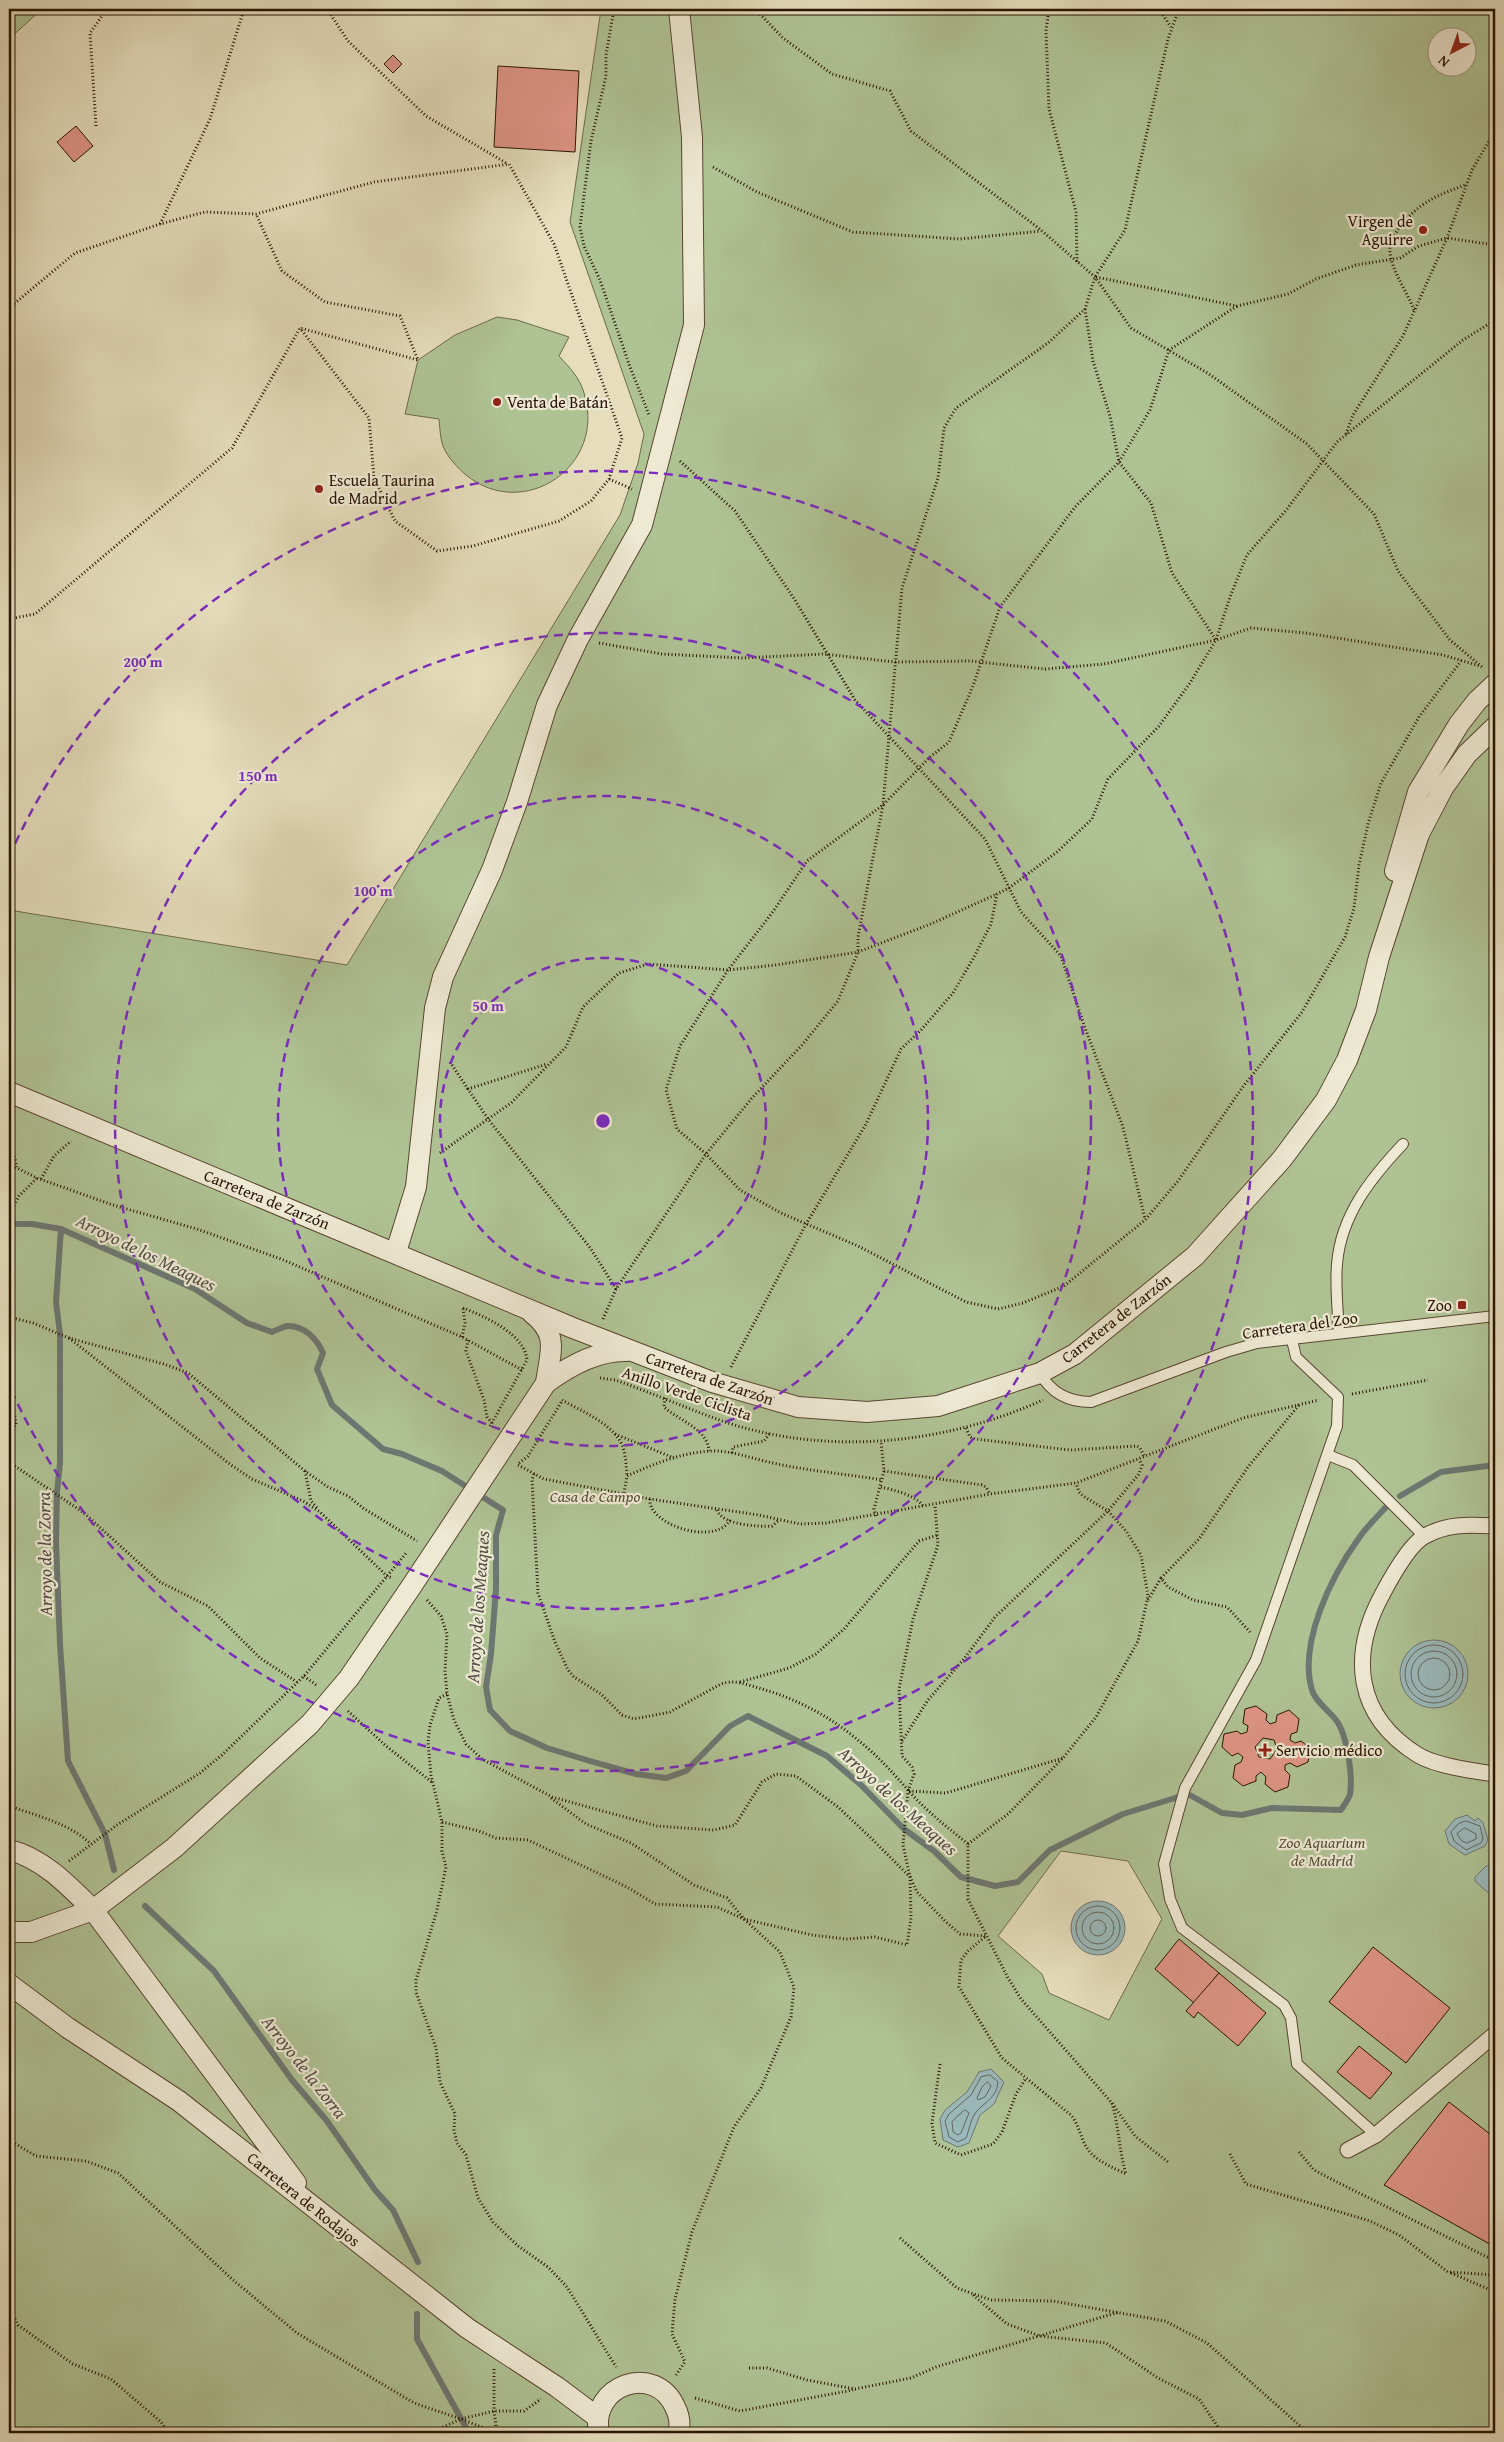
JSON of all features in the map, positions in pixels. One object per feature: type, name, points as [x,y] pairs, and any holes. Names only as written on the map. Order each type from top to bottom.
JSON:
[{"type":"street","points":[[396,1252],[416,1187],[435,1008],[443,977],[492,870],[517,802],[547,705],[578,639],[642,525],[694,325],[692,157],[684,43],[679,9]]},
{"type":"street","name":"Carretera de Zarzón","points":[[9,1092],[396,1252],[573,1328],[722,1385],[798,1407],[867,1412],[938,1406],[1040,1373],[1075,1354],[1194,1256],[1282,1159],[1326,1100],[1347,1060],[1366,1010],[1379,956],[1391,885],[1418,792],[1459,724],[1477,701],[1492,677]]},
{"type":"street","name":"Carretera de Zarzón","points":[[1379,956],[1427,818],[1443,788],[1467,754],[1495,727]]},
{"type":"street","name":"Carretera de Zarzón","points":[[525,1307],[544,1322],[549,1330],[552,1378],[599,1354],[632,1351]]},
{"type":"street","points":[[9,1932],[31,1932],[93,1910],[174,1848],[310,1724],[349,1678],[496,1458],[578,1343],[577,1335],[573,1328]]},
{"type":"street","points":[[1495,1526],[1456,1524],[1424,1536],[1397,1568],[1379,1600],[1364,1637],[1361,1661],[1368,1698],[1386,1730],[1419,1756],[1462,1769],[1495,1774]]},
{"type":"street","points":[[9,1850],[18,1852],[56,1875],[93,1910],[314,2206]]},
{"type":"street","name":"Carretera de Rodajos","points":[[9,1984],[68,2028],[179,2101],[314,2206],[389,2268],[492,2344],[557,2387],[598,2425]]},
{"type":"street","points":[[1348,2150],[1376,2135],[1495,2034]]},
{"type":"street","points":[[598,2425],[605,2399],[615,2390],[628,2384],[641,2383],[653,2386],[664,2392],[673,2402],[679,2415],[678,2433]]},
{"type":"lane","points":[[1339,1333],[1337,1265],[1345,1228],[1370,1181],[1403,1144]]},
{"type":"lane","name":"Carretera del Zoo","points":[[1057,1394],[1082,1402],[1102,1400],[1257,1343],[1495,1316]]},
{"type":"lane","points":[[1292,1340],[1296,1357],[1338,1397],[1337,1426],[1252,1670],[1185,1788],[1164,1864],[1170,1899],[1182,1928],[1284,2005],[1291,2018],[1297,2064],[1376,2135]]},
{"type":"lane","points":[[1040,1373],[1046,1384],[1057,1394]]},
{"type":"lane","points":[[1328,1455],[1353,1465],[1424,1536]]},
{"type":"path","points":[[96,126],[90,33],[107,9]]},
{"type":"path","points":[[160,224],[210,119],[244,9]]},
{"type":"path","points":[[300,328],[369,418],[374,478],[395,522],[437,551],[473,546],[559,521],[591,501],[609,479],[622,438],[554,244],[509,164],[426,116],[348,41],[327,9]]},
{"type":"path","points":[[614,9],[606,54],[606,76],[591,141],[580,227],[584,246],[615,319],[630,367],[664,446],[735,511],[795,600],[855,700],[985,839],[1021,912],[1062,956],[1085,1028],[1122,1126],[1145,1220]]},
{"type":"path","points":[[755,9],[783,38],[832,74],[890,91],[911,131],[1042,230],[1095,277],[1131,328],[1232,390],[1307,444],[1374,514],[1398,571],[1450,640],[1492,677]]},
{"type":"path","points":[[1049,9],[1046,31],[1049,109],[1076,212],[1077,263]]},
{"type":"path","points":[[1159,9],[1172,28]]},
{"type":"path","points":[[1178,9],[1134,185],[1125,230],[1095,277],[1085,309],[1094,361],[1110,416],[1119,462],[1151,502],[1172,573],[1216,640]]},
{"type":"path","points":[[1345,435],[1353,415],[1403,336],[1447,238],[1472,170],[1495,131]]},
{"type":"path","points":[[692,157],[728,174],[757,192],[853,232],[960,239],[1042,230]]},
{"type":"path","points":[[9,308],[75,253],[160,224],[205,212],[256,214],[374,182],[509,164]]},
{"type":"path","points":[[1415,311],[1394,269],[1389,251],[1396,230],[1426,202],[1467,184]]},
{"type":"path","points":[[256,214],[282,271],[325,302],[400,316],[418,360],[300,328]]},
{"type":"path","points":[[1461,661],[1419,717],[1381,783],[1368,824],[1361,856],[1354,908],[1345,937],[1302,1012],[1242,1088],[1178,1181],[1145,1220],[1064,1286],[1023,1302],[998,1309],[966,1302],[858,1246],[806,1224],[740,1190],[706,1154],[677,1129],[666,1090],[680,1046],[728,970],[772,914],[807,861],[883,805],[920,768],[950,742],[1000,607],[1075,507],[1119,462],[1150,410],[1169,350],[1237,306],[1288,294],[1316,279],[1356,265],[1400,258],[1419,246],[1447,238],[1495,245]]},
{"type":"path","points":[[1095,277],[1237,306]]},
{"type":"path","points":[[596,1336],[616,1289],[706,1154],[752,1098],[802,1045],[838,1001],[858,952],[858,937],[883,805],[894,662],[902,588],[938,478],[944,428],[956,408],[1048,343],[1085,309]]},
{"type":"path","points":[[418,1168],[511,1103],[566,1047],[583,1007],[619,973],[648,964],[728,970],[776,965],[858,952],[934,923],[998,894],[1057,852],[1092,819],[1108,779],[1159,726],[1190,683],[1216,640],[1230,597],[1247,555],[1287,509],[1323,461],[1345,435],[1463,340],[1495,320]]},
{"type":"path","points":[[9,619],[35,614],[232,448],[300,328]]},
{"type":"path","points":[[578,639],[662,654],[743,658],[828,655],[894,662],[981,662],[1045,669],[1104,664],[1216,640],[1251,628],[1306,633],[1444,655],[1482,667]]},
{"type":"path","points":[[722,1385],[806,1224],[866,1124],[901,1048],[922,1030],[953,993],[991,924],[998,894]]},
{"type":"path","points":[[548,1064],[468,1089],[488,1119],[591,1249],[616,1289]]},
{"type":"path","points":[[9,1215],[19,1196],[39,1178],[54,1156],[74,1136],[80,1122]]},
{"type":"path","points":[[9,1136],[17,1168]]},
{"type":"path","points":[[9,1164],[39,1178],[114,1205],[197,1229],[280,1259],[462,1337],[522,1370],[552,1378],[566,1395],[528,1456],[518,1464],[507,1465],[496,1458]]},
{"type":"path","points":[[462,1337],[465,1323],[461,1296],[466,1282]]},
{"type":"path","points":[[463,1308],[490,1319],[513,1336],[527,1355],[527,1360],[522,1370],[488,1430]]},
{"type":"path","points":[[9,1318],[33,1323],[69,1338],[157,1362],[188,1374],[328,1488],[348,1496],[416,1541]]},
{"type":"path","points":[[69,1338],[252,1480],[303,1501],[320,1512]]},
{"type":"path","points":[[468,1340],[466,1351],[484,1400],[489,1421],[492,1423]]},
{"type":"path","points":[[9,1378],[16,1424],[9,1434]]},
{"type":"path","name":"Anillo Verde Ciclista","points":[[596,1379],[615,1380],[728,1423],[770,1433],[798,1438],[881,1442],[966,1428],[1011,1413],[1057,1394]]},
{"type":"path","points":[[518,1464],[534,1474],[556,1481],[650,1499],[810,1524],[876,1516],[990,1494],[1076,1483],[1242,1418],[1300,1404],[1428,1380]]},
{"type":"path","points":[[665,1398],[664,1407],[703,1436],[709,1444],[709,1451]]},
{"type":"path","points":[[562,1400],[601,1423],[614,1434],[675,1458]]},
{"type":"path","points":[[1146,1603],[1162,1578],[1199,1539],[1248,1467],[1300,1404]]},
{"type":"path","points":[[9,1418],[16,1424]]},
{"type":"path","points":[[966,1428],[970,1436],[975,1439],[1070,1450],[1137,1446],[1144,1456]]},
{"type":"path","points":[[732,1453],[734,1447],[764,1441],[770,1433]]},
{"type":"path","points":[[614,1434],[623,1449],[627,1476],[624,1493]]},
{"type":"path","points":[[876,1516],[874,1509],[884,1471],[881,1442]]},
{"type":"path","points":[[627,1476],[652,1465],[709,1451],[732,1453],[798,1468],[883,1480]]},
{"type":"path","points":[[901,1742],[928,1700],[964,1660],[995,1617],[1108,1511],[1139,1474],[1142,1465],[1139,1459]]},
{"type":"path","points":[[9,1462],[84,1513],[160,1582],[208,1606],[260,1658],[297,1682]]},
{"type":"path","points":[[305,1471],[311,1501],[320,1512],[387,1576],[411,1587],[434,1607],[445,1624],[447,1634],[445,1671],[447,1694],[454,1720],[466,1744],[482,1760],[544,1793],[586,1824],[630,1843],[694,1885],[727,1898],[744,1919],[780,1952],[794,1987],[791,2017],[760,2088],[734,2127],[692,2232],[674,2299],[672,2334],[685,2362],[664,2392]]},
{"type":"path","points":[[884,1471],[982,1485],[986,1487],[990,1494]]},
{"type":"path","points":[[534,1474],[532,1480],[538,1593],[555,1642],[568,1670],[574,1676],[601,1694],[622,1715],[640,1719],[670,1712],[729,1682],[740,1682],[789,1668],[816,1654],[844,1629],[919,1541],[938,1535]]},
{"type":"path","points":[[968,1844],[1008,1814],[1063,1758],[1096,1717],[1138,1640],[1148,1596],[1141,1555],[1126,1531],[1108,1511],[1083,1496],[1079,1492],[1076,1483]]},
{"type":"path","points":[[881,1487],[894,1490],[919,1501],[924,1506]]},
{"type":"path","points":[[650,1499],[652,1510],[670,1524],[688,1531],[718,1530],[724,1528],[730,1520]]},
{"type":"path","points":[[442,1822],[479,1831],[496,1838],[528,1840],[627,1887],[655,1904],[717,1907],[744,1919],[812,1935],[846,1939],[875,1937],[907,1945],[911,1918],[910,1877],[903,1846],[908,1791],[914,1774],[912,1767],[902,1756],[899,1689],[913,1619],[932,1564],[938,1535],[935,1505]]},
{"type":"path","points":[[717,1510],[719,1514],[730,1520],[750,1526],[775,1525],[779,1520]]},
{"type":"path","points":[[56,1875],[92,1844],[118,1825],[200,1773],[304,1676],[421,1536]]},
{"type":"path","points":[[1162,1578],[1168,1587],[1193,1600],[1227,1607],[1261,1644]]},
{"type":"path","points":[[304,1676],[386,1746],[433,1783]]},
{"type":"path","points":[[740,1682],[810,1708],[838,1725],[860,1742],[908,1791],[968,1844],[968,1899],[1021,1999],[1112,2103],[1135,2136],[1168,2162]]},
{"type":"path","points":[[447,1694],[438,1698],[430,1725],[428,1742],[433,1783],[442,1822],[442,1852],[446,1867],[437,1910],[416,1980],[416,1986],[436,2048],[440,2082],[455,2114],[454,2130],[457,2143],[466,2155],[478,2198],[493,2222],[518,2246],[548,2267],[567,2288],[600,2344],[628,2384]]},
{"type":"path","points":[[908,1791],[946,1793],[1063,1758]]},
{"type":"path","points":[[544,1793],[657,1826],[714,1830],[735,1825],[762,1782],[776,1774],[796,1776],[838,1807],[910,1877],[918,1892],[960,1934],[986,1936]]},
{"type":"path","points":[[9,1806],[62,1825],[92,1844]]},
{"type":"path","points":[[986,1936],[961,1960],[959,1987],[1002,2058],[1072,2116],[1080,2128],[1087,2148],[1102,2162],[1126,2174],[1120,2154],[1119,2129],[1112,2103]]},
{"type":"path","points":[[940,2064],[932,2123],[935,2143],[961,2155],[993,2144],[1002,2132],[1016,2094],[1026,2078]]},
{"type":"path","points":[[9,2140],[36,2156],[86,2161],[118,2172],[233,2280],[297,2333],[414,2403],[497,2433],[494,2411],[492,2344]]},
{"type":"path","points":[[1299,2152],[1314,2170],[1495,2261]]},
{"type":"path","points":[[1230,2154],[1246,2184],[1370,2221],[1399,2235],[1448,2272],[1495,2292]]},
{"type":"path","points":[[900,2238],[957,2288],[990,2300],[1053,2301],[1165,2321],[1207,2343],[1308,2433]]},
{"type":"path","points":[[1448,2272],[1495,2275]]},
{"type":"path","points":[[971,2294],[1007,2324],[1040,2336],[1106,2343],[1158,2378],[1199,2399],[1218,2427],[1226,2433]]},
{"type":"path","points":[[9,2306],[18,2325],[73,2364],[111,2379],[161,2422],[168,2433]]},
{"type":"path","points":[[695,2398],[740,2411],[911,2378],[936,2367],[1120,2312]]},
{"type":"path","points":[[749,2368],[767,2368],[807,2380],[855,2389]]},
{"type":"path","points":[[430,2433],[461,2419],[494,2411],[524,2412],[557,2387]]},
{"type":"green space","points":[[9,9],[42,9],[9,39]]},
{"type":"green space","name":"Casa de Campo","points":[[601,9],[1495,9],[1495,2433],[9,2433],[9,910],[347,965],[620,515],[638,463],[644,434],[570,222]],"holes":[[[1061,1851],[1128,1861],[1162,1919],[1109,2020],[1049,1993],[1042,1974],[998,1936]]]},
{"type":"green space","name":"Venta de Batán","points":[[497,317],[517,320],[569,337],[559,356],[577,378],[584,393],[588,419],[583,443],[572,463],[555,479],[535,489],[512,492],[489,488],[466,475],[453,462],[443,446],[439,419],[405,414],[418,360],[455,335]]},
{"type":"water","points":[[1427,1640],[1441,1640],[1453,1645],[1463,1655],[1468,1667],[1468,1681],[1463,1693],[1453,1703],[1441,1708],[1427,1708],[1415,1703],[1405,1693],[1400,1681],[1400,1667],[1405,1655],[1415,1645]]},
{"type":"water","points":[[1467,1815],[1475,1821],[1478,1818],[1483,1823],[1488,1840],[1485,1846],[1465,1855],[1449,1844],[1445,1831],[1455,1819]]},
{"type":"water","points":[[1495,1865],[1495,1899],[1475,1881],[1475,1877],[1486,1866]]},
{"type":"water","points":[[1098,1901],[1108,1903],[1117,1909],[1123,1918],[1125,1928],[1123,1938],[1117,1947],[1108,1953],[1098,1955],[1088,1953],[1079,1947],[1073,1938],[1071,1928],[1073,1918],[1079,1909],[1088,1903]]},
{"type":"water","points":[[991,2069],[1004,2082],[994,2104],[980,2115],[969,2143],[958,2147],[943,2140],[940,2119],[945,2110],[967,2092],[979,2072]]},
{"type":"building","points":[[393,55],[402,64],[393,73],[384,64]]},
{"type":"building","points":[[498,66],[579,71],[575,152],[494,147]]},
{"type":"building","points":[[76,126],[93,146],[74,162],[57,142]]},
{"type":"building","points":[[1256,1706],[1267,1714],[1266,1720],[1270,1724],[1276,1722],[1277,1715],[1289,1710],[1299,1719],[1297,1732],[1291,1734],[1290,1740],[1295,1743],[1301,1741],[1311,1749],[1308,1762],[1297,1767],[1290,1763],[1285,1765],[1285,1770],[1290,1775],[1288,1787],[1275,1792],[1265,1784],[1266,1777],[1261,1772],[1256,1776],[1256,1781],[1243,1786],[1233,1778],[1235,1765],[1241,1762],[1243,1757],[1238,1753],[1232,1756],[1222,1747],[1224,1734],[1237,1731],[1241,1734],[1247,1732],[1248,1726],[1243,1723],[1245,1709]],"holes":[[[1263,1738],[1274,1740],[1277,1749],[1270,1759],[1259,1757],[1255,1747]]]},
{"type":"building","points":[[1179,1939],[1219,1973],[1194,2003],[1155,1969]]},
{"type":"building","points":[[1373,1947],[1450,2008],[1406,2063],[1329,2002]]},
{"type":"building","points":[[1219,1973],[1266,2013],[1238,2046],[1198,2012],[1194,2018],[1186,2011]]},
{"type":"building","points":[[1359,2046],[1392,2073],[1370,2099],[1337,2072]]},
{"type":"building","points":[[1449,2102],[1495,2138],[1495,2247],[1384,2185]]},
{"type":"waterway","name":"Arroyo de los Meaques","points":[[9,1224],[32,1224],[61,1229],[195,1289],[247,1323],[272,1332],[288,1326],[300,1328],[314,1338],[323,1353],[317,1369],[332,1405],[383,1449],[402,1454],[442,1471],[503,1510],[496,1535],[496,1589],[491,1654],[486,1687],[490,1710],[510,1731],[547,1748],[590,1761],[636,1774],[666,1778],[686,1771],[730,1726],[748,1716],[827,1756],[861,1785],[904,1829],[934,1851],[961,1877],[995,1886],[1018,1882],[1050,1850],[1123,1814],[1188,1794],[1222,1813],[1242,1815],[1272,1808],[1341,1810],[1348,1800],[1351,1786],[1346,1745],[1340,1726],[1322,1706],[1312,1690],[1309,1671],[1310,1652],[1320,1610],[1338,1571],[1362,1534],[1387,1506]]},
{"type":"waterway","name":"Arroyo de la Zorra","points":[[61,1229],[56,1302],[60,1334],[60,1463],[57,1492],[56,1543],[60,1644],[68,1761],[105,1834],[114,1870]]},
{"type":"waterway","points":[[1400,1496],[1441,1472],[1495,1465]]},
{"type":"waterway","name":"Arroyo de la Zorra","points":[[145,1906],[214,1971],[292,2080],[327,2121],[375,2190],[393,2210],[418,2262]]},
{"type":"waterway","name":"Arroyo de la Zorra","points":[[417,2314],[417,2339],[469,2433]]},
{"type":"place","name":"Virgen de Aguirre","points":[[1423,230]]},
{"type":"place","name":"Venta de Batán","points":[[497,402]]},
{"type":"place","name":"Escuela Taurina de Madrid","points":[[319,489]]},
{"type":"place","name":"Zoo","points":[[1462,1305]]},
{"type":"place","name":"Servicio médico","points":[[1265,1750]]},
{"type":"park label","name":"Zoo Aquarium de Madrid","points":[[1322,1851]]}]
